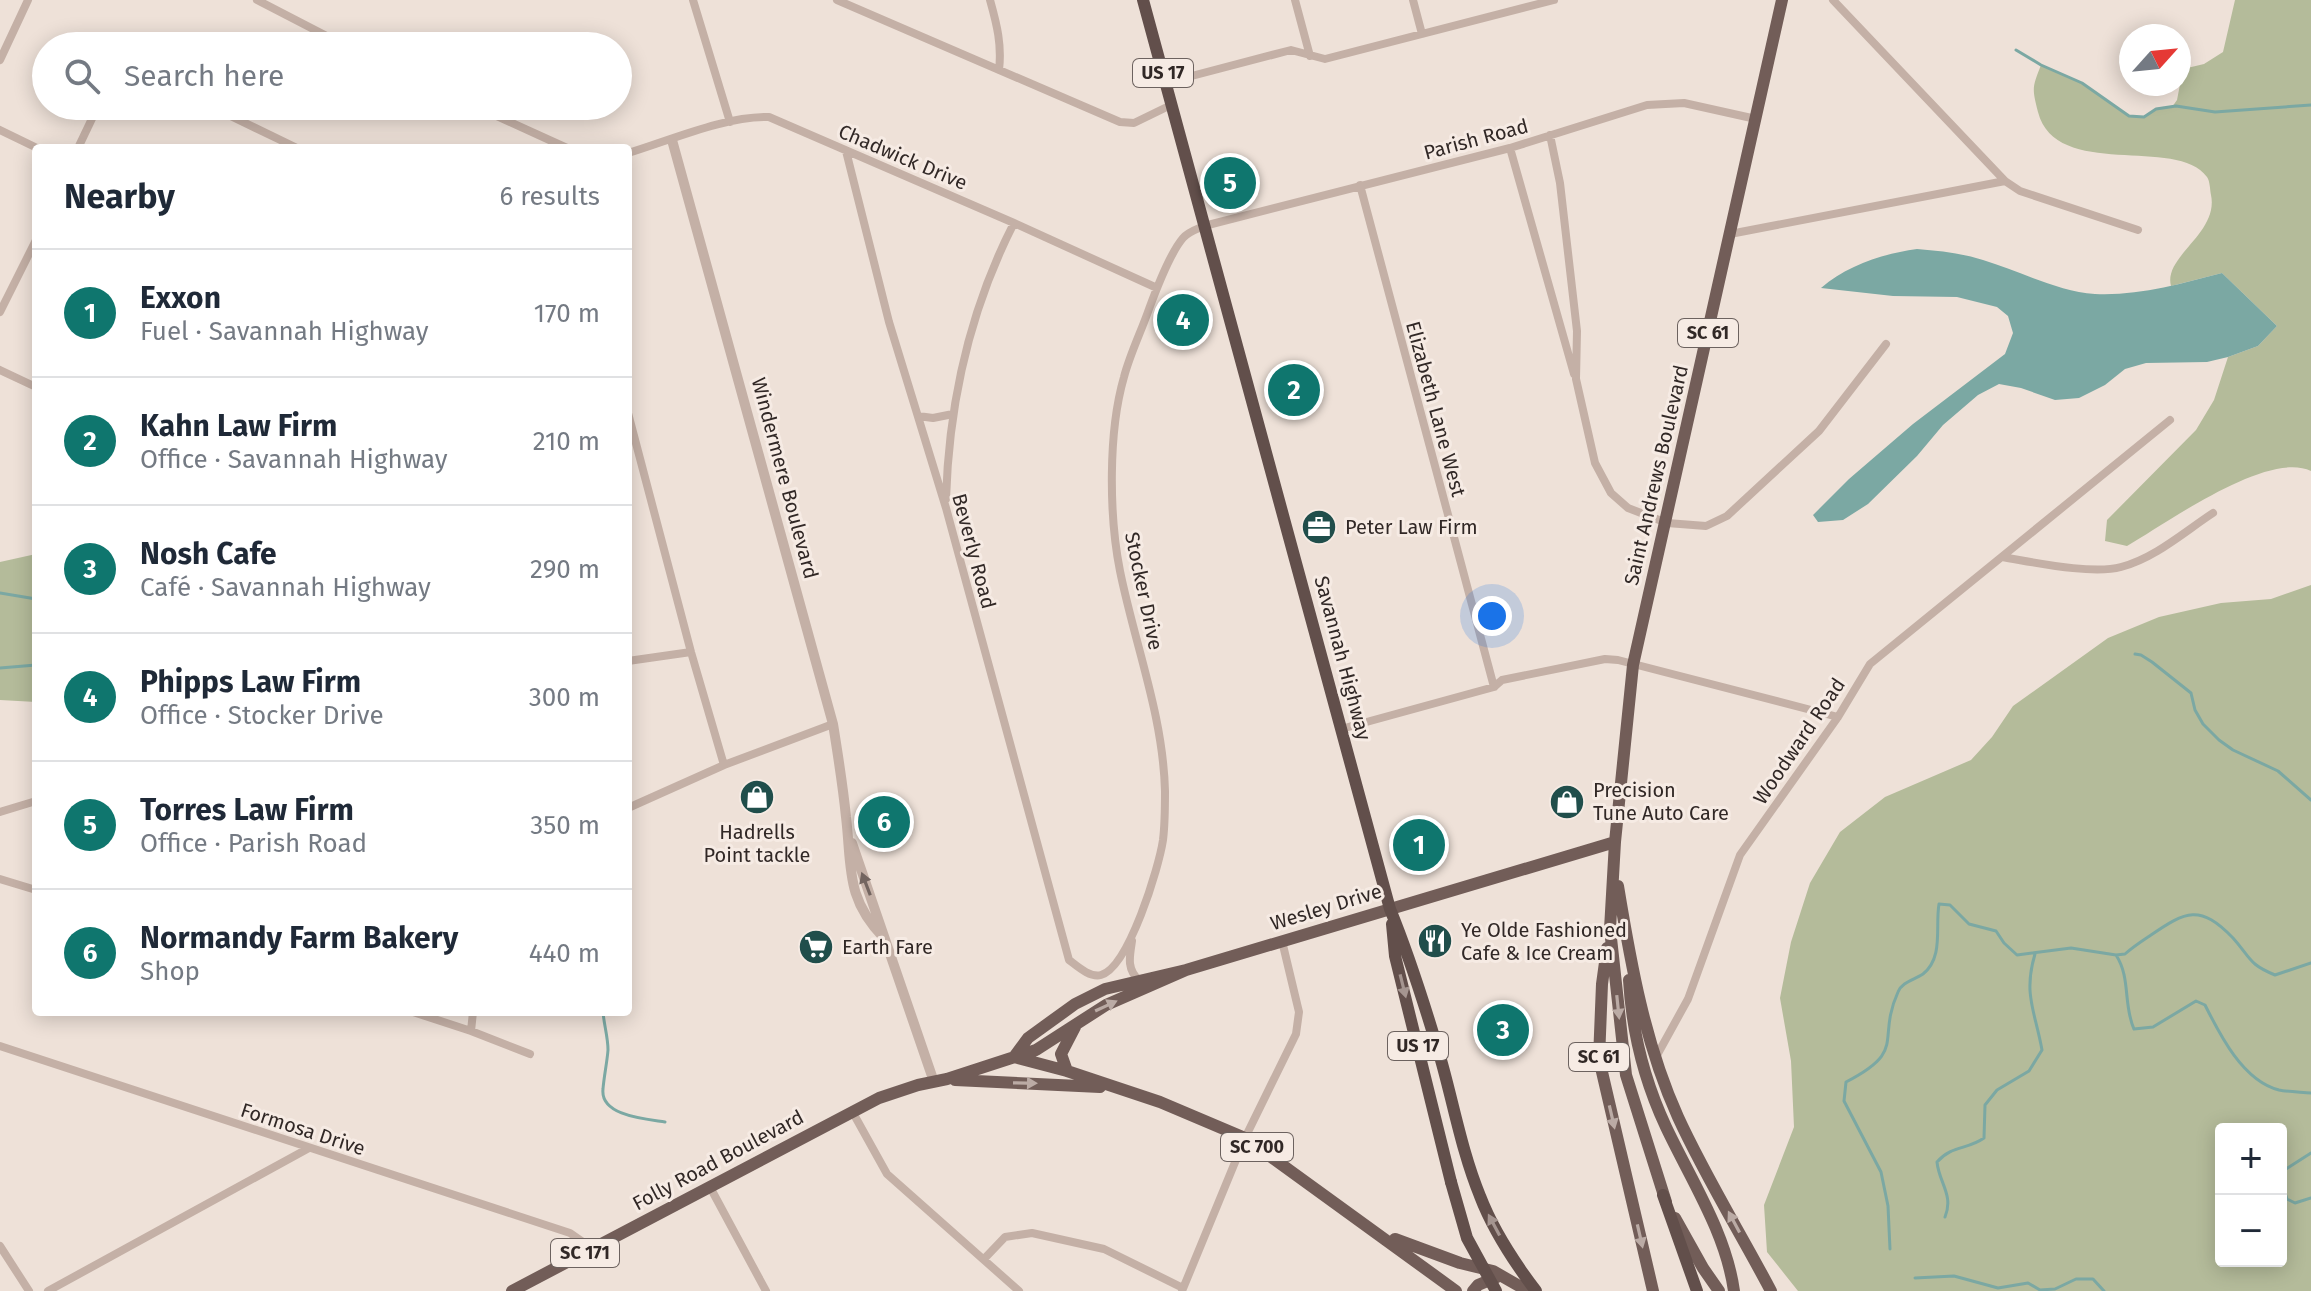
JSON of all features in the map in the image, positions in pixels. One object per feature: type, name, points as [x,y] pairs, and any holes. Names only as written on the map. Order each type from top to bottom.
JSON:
[{"type":"highway","name":"Savannah Highway","points":[[1143,0],[1390,909],[1409,957],[1441,1061],[1466,1158],[1481,1199],[1511,1257],[1536,1291]]},
{"type":"highway","name":"Savannah Highway","points":[[1390,909],[1395,956],[1451,1182],[1467,1238],[1496,1291]]},
{"type":"highway","points":[[1663,1195],[1697,1291]]},
{"type":"main road","name":"Saint Andrews Boulevard","points":[[1719,1291],[1663,1195],[1626,1075],[1610,929],[1615,842],[1633,665],[1782,0]]},
{"type":"main road","name":"Wesley Drive","points":[[1014,1057],[1028,1038],[1075,1004],[1105,989],[1186,970],[1615,842]]},
{"type":"main road","name":"Saint Andrews Boulevard","points":[[1615,868],[1627,945],[1649,1040],[1678,1118],[1771,1291]]},
{"type":"main road","name":"SC 61","points":[[1610,929],[1602,984],[1599,1059],[1653,1291]]},
{"type":"main road","name":"SC 61","points":[[1627,945],[1635,1039],[1643,1067],[1664,1124],[1724,1247],[1734,1291]]},
{"type":"main road","name":"Wesley Drive","points":[[1014,1057],[1036,1050],[1082,1018],[1186,970]]},
{"type":"main road","points":[[1067,1071],[1061,1054],[1064,1044],[1082,1018]]},
{"type":"main road","name":"Folly Road Boulevard","points":[[515,1290],[852,1111],[890,1094],[1014,1057],[1160,1102],[1245,1138],[1456,1291]]},
{"type":"main road","name":"Folly Road Boulevard","points":[[941,1080],[1118,1089]]},
{"type":"main road","name":"Folly Road Boulevard","points":[[1381,1234],[1504,1276],[1528,1291]]},
{"type":"main road","points":[[1473,1291],[1490,1278],[1504,1276]]},
{"type":"street","points":[[0,60],[28,0]]},
{"type":"street","points":[[257,0],[319,32]]},
{"type":"street","points":[[693,0],[730,122]]},
{"type":"street","points":[[837,0],[1120,122],[1134,123],[1171,105]]},
{"type":"street","points":[[990,0],[1000,34],[999,70]]},
{"type":"street","points":[[1295,0],[1310,56]]},
{"type":"street","points":[[1413,0],[1422,34]]},
{"type":"street","points":[[1165,83],[1291,50],[1325,59],[1527,3],[1554,0]]},
{"type":"street","points":[[1833,0],[2005,181],[2020,191],[2138,230]]},
{"type":"street","name":"Parish Road","points":[[1204,226],[1510,148],[1647,105],[1684,103],[1756,119]]},
{"type":"street","name":"Chadwick Drive","points":[[632,152],[730,122],[769,117],[1157,288]]},
{"type":"street","points":[[80,144],[91,120]]},
{"type":"street","points":[[239,120],[289,144]]},
{"type":"street","points":[[506,120],[558,144]]},
{"type":"street","points":[[0,130],[32,146]]},
{"type":"street","points":[[1550,135],[1560,183],[1577,331],[1576,379]]},
{"type":"street","name":"Windermere Boulevard","points":[[672,140],[833,724],[848,830],[851,882],[872,926],[884,938]]},
{"type":"street","points":[[1510,148],[1576,379],[1595,463],[1611,493],[1628,508],[1667,523],[1706,526],[1727,516],[1819,431],[1886,344]]},
{"type":"street","name":"Beverly Road","points":[[846,151],[889,322],[946,508],[1069,960]]},
{"type":"street","points":[[1730,234],[2005,181]]},
{"type":"street","name":"Elizabeth Lane West","points":[[1360,185],[1494,687]]},
{"type":"street","points":[[946,508],[953,414],[974,320],[998,254],[1014,223]]},
{"type":"street","name":"Stocker Drive","points":[[1069,960],[1093,975],[1101,975],[1121,957],[1143,910],[1160,852],[1165,793],[1163,753],[1156,710],[1120,572],[1113,523],[1113,467],[1123,379],[1157,288],[1183,238],[1204,226]]},
{"type":"street","points":[[0,312],[32,249]]},
{"type":"street","points":[[25,265],[32,268]]},
{"type":"street","points":[[0,370],[32,385]]},
{"type":"street","points":[[918,416],[933,418],[953,414]]},
{"type":"street","name":"Woodward Road","points":[[1656,1057],[1688,999],[1740,855],[1838,717],[1870,664],[2170,420]]},
{"type":"street","points":[[632,428],[724,765]]},
{"type":"street","points":[[2002,557],[2080,568],[2117,569],[2147,557],[2213,513]]},
{"type":"street","points":[[632,660],[691,652]]},
{"type":"street","points":[[1341,729],[1494,687],[1502,680],[1605,659],[1838,717]]},
{"type":"street","points":[[632,806],[724,765],[833,724]]},
{"type":"street","points":[[0,812],[32,802]]},
{"type":"street","name":"Windermere Boulevard","points":[[848,830],[884,938],[941,1080]]},
{"type":"street","points":[[0,879],[32,889]]},
{"type":"street","name":"Stocker Drive","points":[[1133,934],[1129,961],[1133,975],[1139,980]]},
{"type":"street","points":[[984,1259],[1005,1237],[1032,1233],[1104,1249],[1182,1289],[1245,1138],[1296,1034],[1299,1012],[1282,941]]},
{"type":"street","points":[[425,1016],[530,1054]]},
{"type":"street","points":[[471,1031],[473,1016]]},
{"type":"street","points":[[1649,1040],[1669,1035]]},
{"type":"street","name":"Formosa Drive","points":[[0,1046],[570,1233],[593,1249]]},
{"type":"street","points":[[852,1111],[887,1174],[1019,1291]]},
{"type":"street","points":[[48,1291],[309,1148]]},
{"type":"street","points":[[710,1187],[766,1291]]},
{"type":"street","points":[[0,1246],[5,1259],[29,1291]]},
{"type":"green space","points":[[2235,0],[2311,0],[2311,471],[2292,467],[2244,479],[2127,546],[2105,541],[2107,520],[2196,430],[2214,400],[2228,357],[2258,346],[2277,326],[2222,273],[2171,286],[2175,265],[2200,233],[2211,209],[2207,177],[2192,165],[2170,159],[2091,152],[2068,145],[2049,133],[2038,112],[2035,84],[2041,65],[2082,83],[2129,116],[2144,117],[2156,109],[2172,107],[2178,96],[2191,96],[2191,67],[2204,64],[2223,52]]},
{"type":"green space","points":[[32,555],[32,702],[0,700],[0,562]]},
{"type":"green space","points":[[2311,585],[2311,1291],[1798,1291],[1767,1252],[1764,1205],[1794,1127],[1791,1061],[1780,998],[1791,942],[1810,883],[1840,832],[1885,797],[1971,760],[1992,737],[2013,706],[2108,638],[2159,617],[2221,603],[2271,599]]},
{"type":"water","points":[[1917,249],[1975,258],[2052,285],[2095,294],[2143,291],[2222,273],[2277,326],[2258,346],[2228,357],[2207,362],[2146,363],[2125,369],[2105,385],[2079,398],[2055,400],[1999,384],[1978,395],[1943,425],[1917,456],[1868,504],[1843,520],[1818,522],[1813,515],[1849,479],[1913,424],[2005,354],[2013,333],[2008,316],[1997,307],[1957,297],[1893,296],[1821,288],[1842,273],[1866,262]]},
{"type":"waterway","points":[[2016,50],[2082,83],[2129,116],[2144,117],[2156,109],[2176,106],[2215,112],[2311,105]]},
{"type":"waterway","points":[[0,593],[32,598]]},
{"type":"waterway","points":[[2135,654],[2152,662],[2191,693],[2195,710],[2203,724],[2219,740],[2278,771],[2311,800]]},
{"type":"waterway","points":[[0,668],[32,665]]},
{"type":"waterway","points":[[1890,1249],[1888,1206],[1881,1172],[1844,1101],[1846,1082],[1865,1071],[1884,1052],[1898,992],[1905,983],[1930,967],[1936,950],[1939,904],[1950,905],[1969,924],[1996,931],[2017,955],[2071,948],[2125,954],[2174,921],[2193,915],[2202,916],[2221,927],[2255,964],[2275,975],[2311,963]]},
{"type":"waterway","points":[[1945,1217],[1947,1195],[1937,1162],[1948,1153],[1984,1138],[1985,1105],[1997,1090],[2029,1071],[2042,1050],[2030,992],[2035,954]]},
{"type":"waterway","points":[[2116,955],[2124,973],[2134,1029],[2153,1027],[2196,1001],[2205,1005],[2234,1055],[2254,1077],[2279,1090],[2311,1093]]},
{"type":"waterway","points":[[604,1016],[608,1050],[604,1098],[616,1111],[665,1122]]},
{"type":"waterway","points":[[2311,1153],[2283,1171],[2282,1184],[2287,1199],[2295,1203],[2311,1198]]},
{"type":"waterway","points":[[1915,1278],[1954,1276],[1998,1288],[2028,1283],[2040,1290],[2055,1289],[2076,1279],[2093,1279],[2104,1291]]},
{"type":"place","name":"Torres Law Firm","points":[[1230,183]]},
{"type":"place","name":"Phipps Law Firm","points":[[1183,320]]},
{"type":"place","name":"Kahn Law Firm","points":[[1294,390]]},
{"type":"place","name":"Peter Law Firm","points":[[1319,527]]},
{"type":"place","name":"Hadrells Point tackle","points":[[757,797]]},
{"type":"place","name":"Precision Tune Auto Care","points":[[1567,802]]},
{"type":"place","name":"Normandy Farm Bakery","points":[[884,822]]},
{"type":"place","name":"Exxon","points":[[1419,845]]},
{"type":"place","name":"Ye Olde Fashioned Cafe & Ice Cream","points":[[1435,941]]},
{"type":"place","name":"Earth Fare","points":[[816,947]]},
{"type":"place","name":"Nosh Cafe","points":[[1503,1030]]}]
